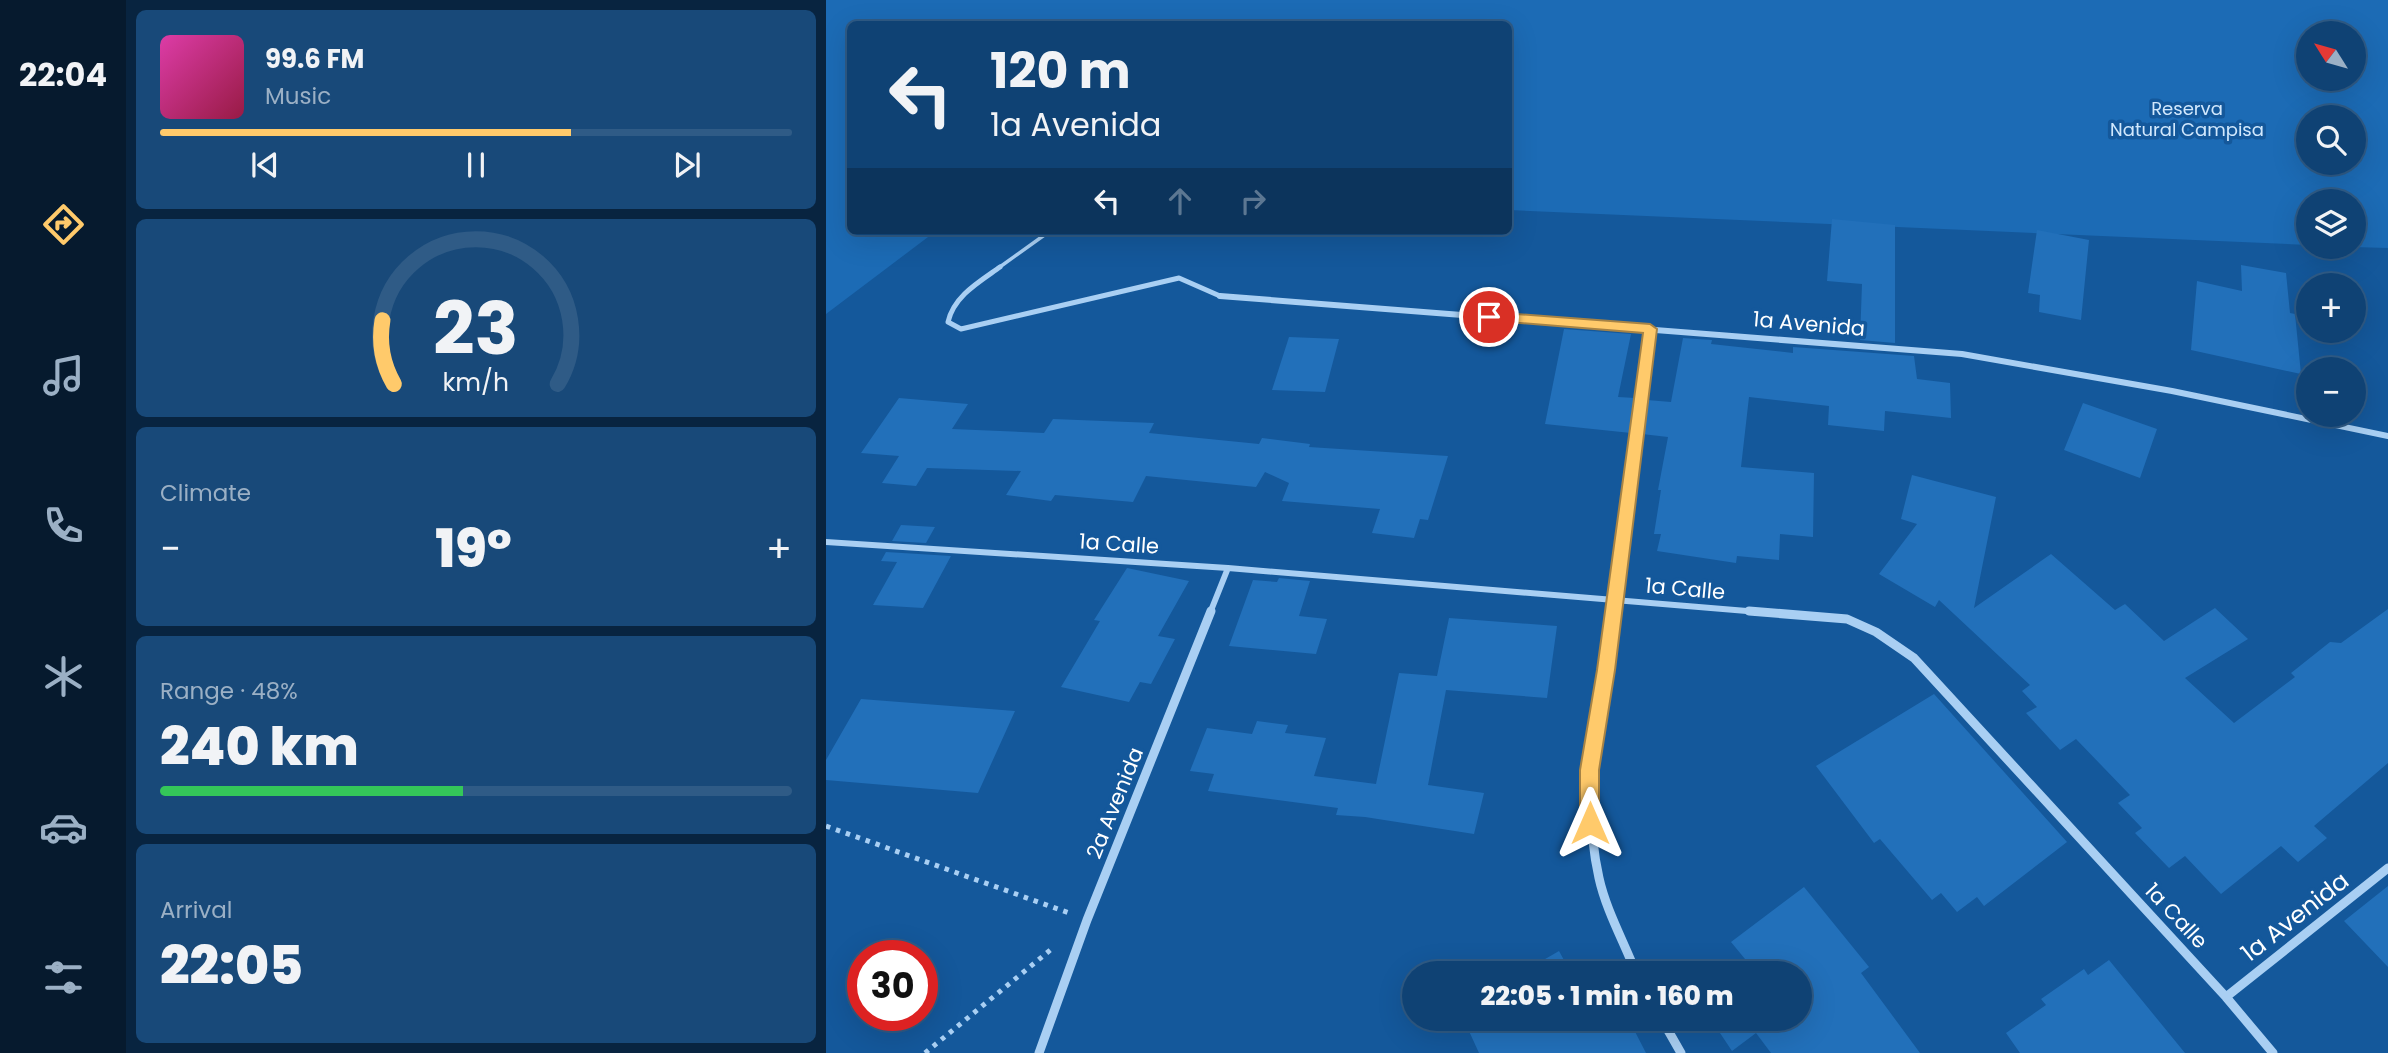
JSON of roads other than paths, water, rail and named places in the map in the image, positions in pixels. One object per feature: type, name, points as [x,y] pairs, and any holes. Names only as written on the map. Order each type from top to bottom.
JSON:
[{"type":"street","name":"1a Avenida","points":[[1220,296],[1962,354],[2172,391],[2388,436]]},
{"type":"street","points":[[1631,961],[1599,880],[1590,823],[1590,770],[1650,329]]},
{"type":"street","name":"1a Calle","points":[[826,542],[1228,568],[1847,619],[1876,632],[1914,658],[2226,997],[2273,1053]]},
{"type":"street","name":"2a Avenida","points":[[1039,1053],[1087,920],[1228,568]]},
{"type":"street","name":"1a Avenida","points":[[2226,997],[2388,868]]},
{"type":"street","points":[[1668,1031],[1681,1053]]},
{"type":"lane","points":[[1045,235],[972,288],[951,308],[948,322],[961,329],[1179,278],[1220,296]]},
{"type":"park label","name":"Reserva Natural Campisa","points":[[2187,119]]}]
